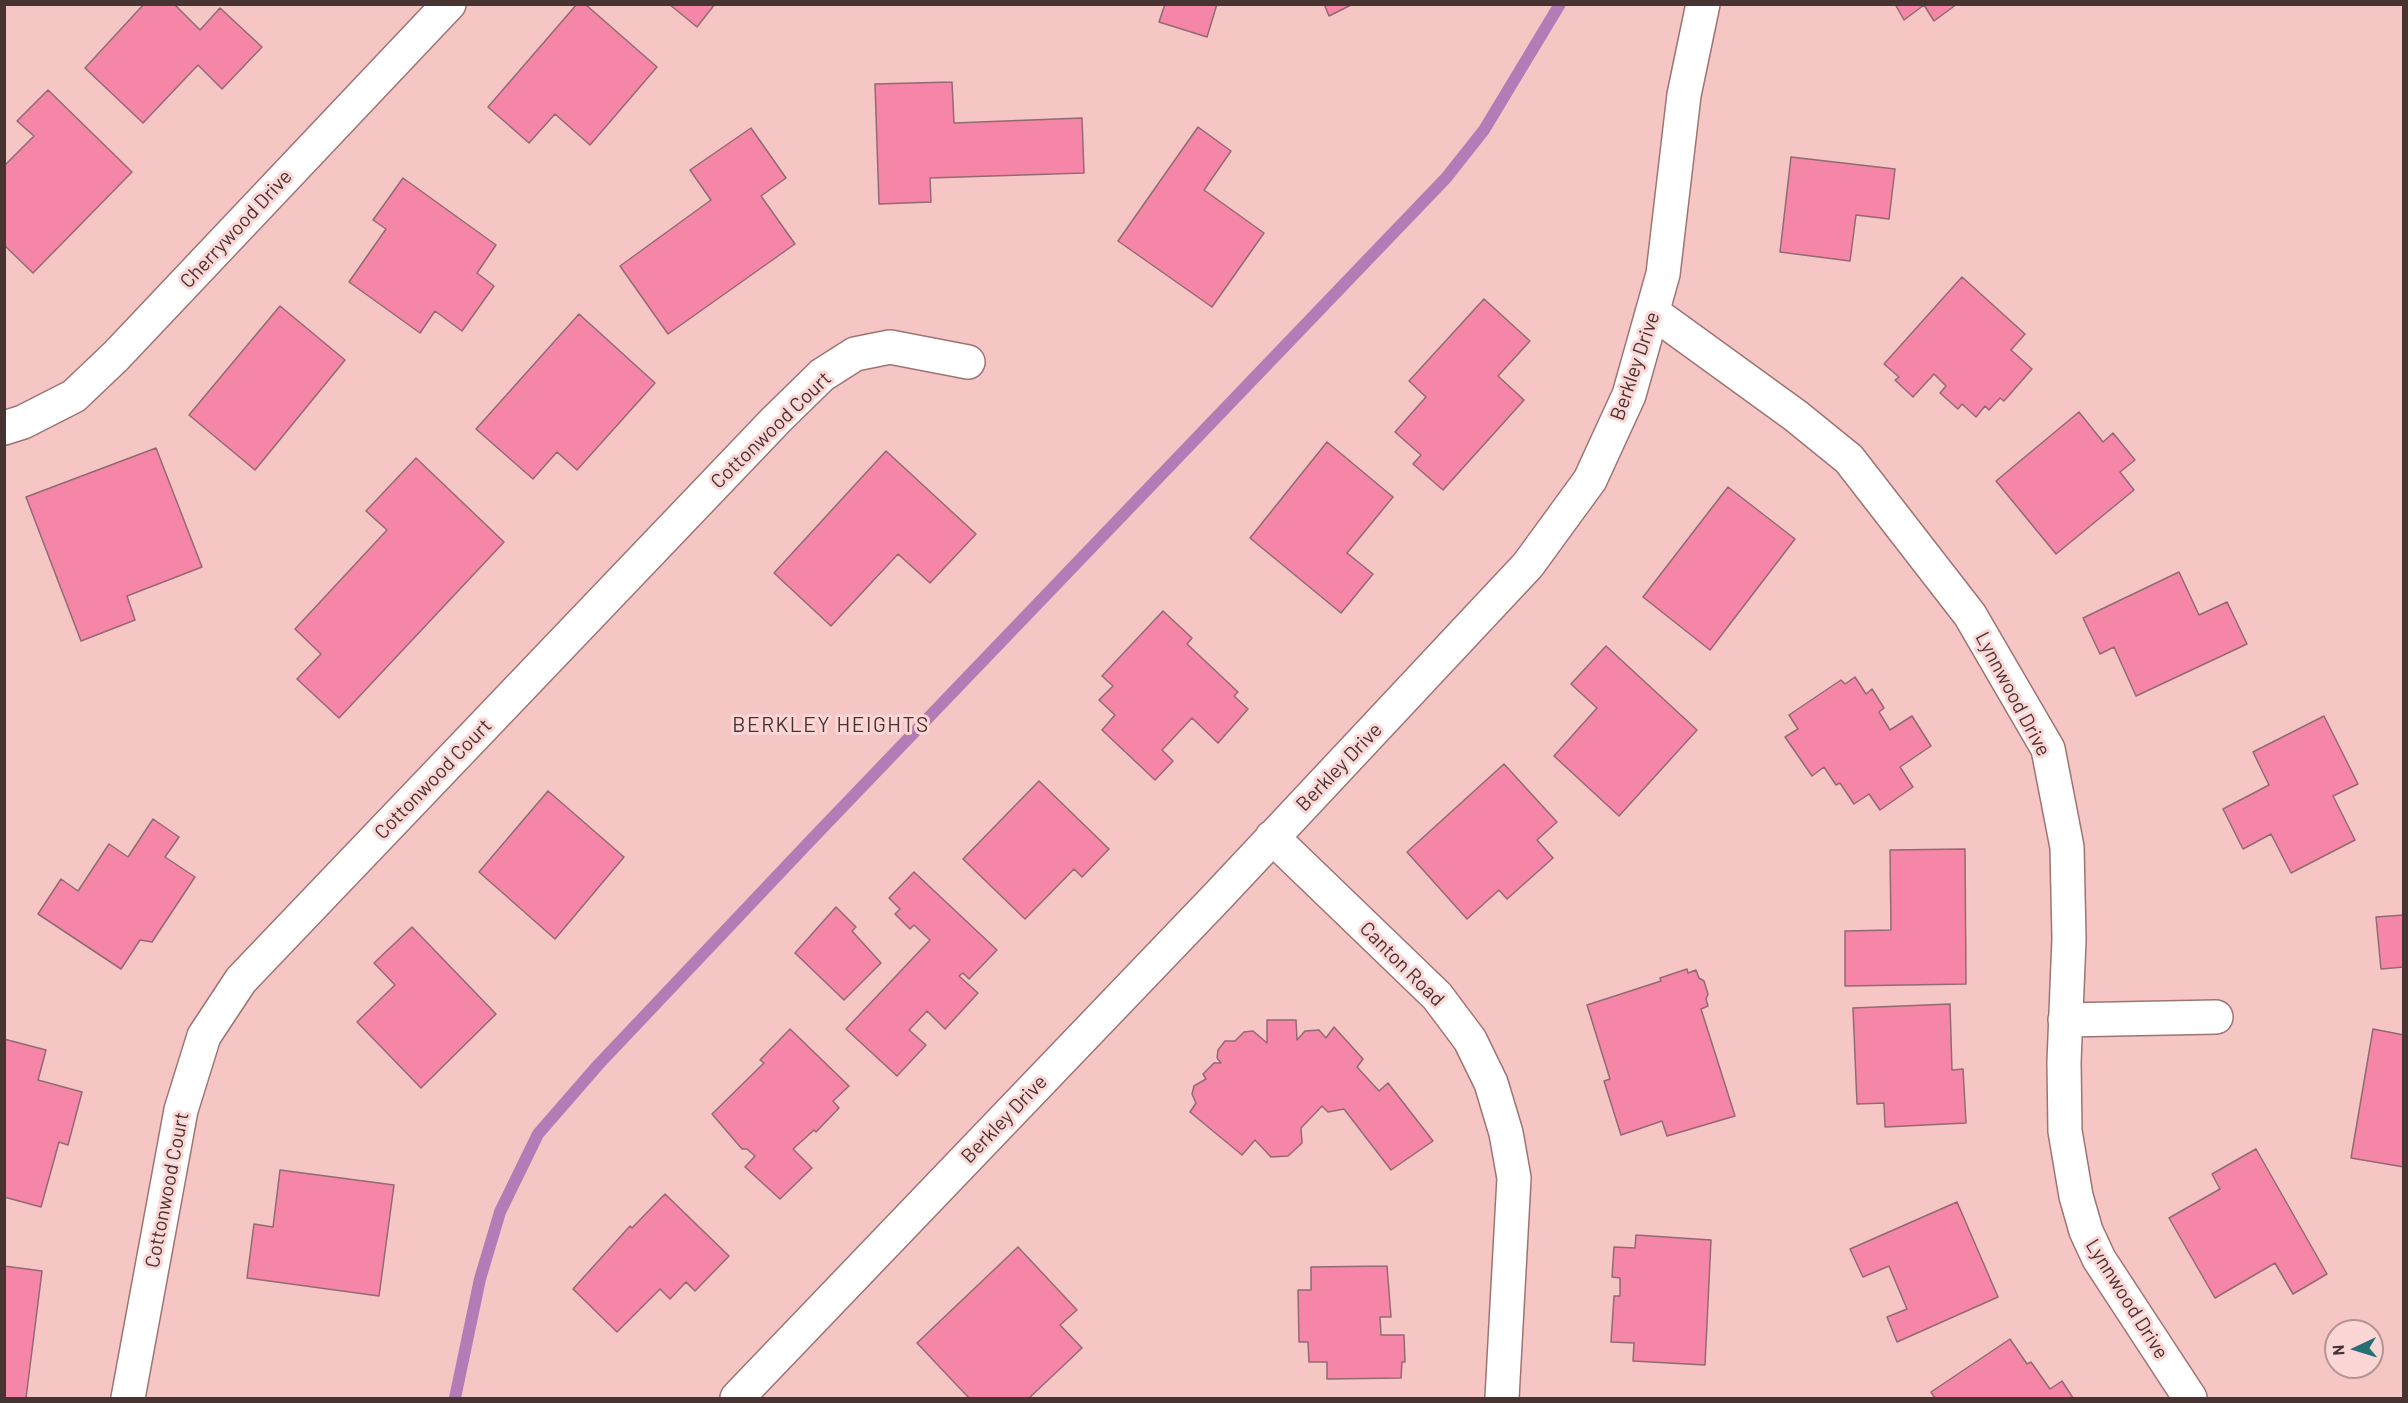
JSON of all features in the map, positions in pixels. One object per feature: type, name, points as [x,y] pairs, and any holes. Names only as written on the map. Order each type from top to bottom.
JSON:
[{"type":"street","name":"Cherrywood Drive","points":[[4,428],[23,422],[74,396],[448,4]]},
{"type":"street","name":"Berkley Drive","points":[[736,1398],[1272,837],[1536,556],[1590,480],[1629,395],[1654,313],[1663,274],[1684,95],[1703,4]]},
{"type":"street","name":"Lynnwood Drive","points":[[1654,313],[1788,410],[1849,459],[1970,615],[2048,749],[2067,847],[2069,939],[2065,1020],[2065,1131],[2076,1196],[2086,1231],[2099,1259],[2190,1398]]},
{"type":"street","name":"Cottonwood Court","points":[[129,1398],[181,1110],[204,1036],[241,980],[776,420],[822,375],[855,354],[890,347],[968,363]]},
{"type":"street","name":"Canton Road","points":[[1272,837],[1437,996],[1470,1040],[1491,1083],[1506,1133],[1514,1178],[1502,1398]]},
{"type":"street","points":[[2065,1020],[2216,1017]]},
{"type":"building","points":[[144,4],[174,4],[200,30],[220,8],[262,47],[222,89],[198,65],[143,123],[85,68]]},
{"type":"building","points":[[577,4],[585,4],[657,67],[590,145],[555,114],[529,143],[488,107]]},
{"type":"building","points":[[669,4],[715,4],[697,27]]},
{"type":"building","points":[[1165,4],[1217,4],[1207,37],[1159,22]]},
{"type":"building","points":[[1324,4],[1353,4],[1329,16]]},
{"type":"building","points":[[1895,4],[1957,4],[1934,21],[1924,5],[1904,20]]},
{"type":"building","points":[[952,82],[954,123],[1082,118],[1084,173],[930,178],[931,202],[879,204],[875,84]]},
{"type":"building","points":[[48,90],[132,172],[33,273],[4,245],[4,166],[34,136],[17,121]]},
{"type":"building","points":[[1198,127],[1231,151],[1204,190],[1264,233],[1212,307],[1118,241]]},
{"type":"building","points":[[751,128],[786,178],[761,196],[795,244],[668,334],[620,266],[711,200],[690,170]]},
{"type":"building","points":[[1791,157],[1895,169],[1889,219],[1856,215],[1850,261],[1780,252]]},
{"type":"building","points":[[403,178],[496,245],[477,273],[494,286],[462,331],[435,311],[420,333],[349,282],[386,229],[373,220]]},
{"type":"building","points":[[1962,277],[2025,334],[2011,350],[2032,369],[2004,401],[2000,398],[1989,410],[1985,406],[1976,417],[1962,404],[1958,409],[1940,393],[1946,386],[1934,374],[1913,397],[1895,380],[1899,377],[1884,364]]},
{"type":"building","points":[[1484,299],[1530,341],[1498,376],[1524,400],[1443,490],[1413,464],[1421,455],[1395,432],[1426,397],[1409,381]]},
{"type":"building","points":[[280,306],[345,360],[255,470],[189,415]]},
{"type":"building","points":[[579,314],[655,383],[577,470],[557,452],[533,479],[476,429]]},
{"type":"building","points":[[2079,412],[2103,442],[2113,433],[2135,460],[2120,472],[2134,490],[2056,554],[1996,481]]},
{"type":"building","points":[[1327,442],[1393,497],[1347,553],[1373,574],[1341,613],[1250,538]]},
{"type":"building","points":[[156,448],[202,567],[127,596],[135,620],[81,641],[26,497]]},
{"type":"building","points":[[886,451],[976,534],[930,583],[898,554],[831,626],[774,573]]},
{"type":"building","points":[[416,458],[504,542],[339,718],[297,679],[321,654],[295,629],[387,530],[366,511]]},
{"type":"building","points":[[1728,487],[1795,539],[1710,650],[1643,597]]},
{"type":"building","points":[[2179,572],[2199,615],[2227,602],[2247,644],[2136,696],[2114,647],[2100,654],[2083,618]]},
{"type":"building","points":[[1163,611],[1192,638],[1187,644],[1238,692],[1234,696],[1248,709],[1218,743],[1192,718],[1162,750],[1173,761],[1155,780],[1102,730],[1115,715],[1099,700],[1113,686],[1102,676]]},
{"type":"building","points":[[1606,646],[1697,730],[1619,816],[1554,756],[1597,708],[1571,684]]},
{"type":"building","points":[[1855,677],[1866,694],[1872,689],[1884,708],[1879,712],[1890,730],[1912,716],[1931,746],[1900,767],[1913,787],[1880,810],[1869,794],[1854,804],[1840,783],[1836,785],[1824,767],[1812,776],[1785,737],[1798,729],[1789,715],[1841,680],[1845,684]]},
{"type":"building","points":[[2324,716],[2358,784],[2333,796],[2355,840],[2291,873],[2271,834],[2243,849],[2223,809],[2269,785],[2253,752]]},
{"type":"building","points":[[1504,764],[1557,822],[1537,840],[1553,858],[1507,899],[1499,890],[1467,919],[1407,852]]},
{"type":"building","points":[[1039,781],[1109,849],[1082,877],[1074,869],[1025,919],[963,859]]},
{"type":"building","points":[[548,791],[624,857],[555,939],[479,872]]},
{"type":"building","points":[[153,819],[179,837],[165,857],[195,877],[152,942],[140,940],[121,969],[38,914],[61,879],[78,891],[109,844],[128,857]]},
{"type":"building","points":[[1965,849],[1966,984],[1845,986],[1845,931],[1891,930],[1890,850]]},
{"type":"building","points":[[914,872],[997,950],[969,979],[963,973],[959,976],[978,993],[945,1029],[927,1011],[909,1030],[926,1045],[897,1076],[846,1029],[930,940],[914,925],[910,929],[895,914],[900,909],[889,898]]},
{"type":"building","points":[[836,907],[856,927],[852,931],[881,963],[844,1000],[795,953]]},
{"type":"building","points":[[2404,915],[2404,967],[2381,969],[2376,917]]},
{"type":"building","points":[[412,927],[496,1014],[421,1088],[357,1022],[395,985],[374,963]]},
{"type":"building","points":[[1687,969],[1688,973],[1696,970],[1699,978],[1704,981],[1708,994],[1706,999],[1708,1006],[1701,1009],[1735,1116],[1667,1136],[1662,1121],[1621,1135],[1604,1081],[1610,1079],[1587,1005],[1661,981],[1660,978]]},
{"type":"building","points":[[1950,1004],[1952,1070],[1963,1069],[1966,1123],[1885,1127],[1884,1103],[1857,1104],[1853,1008]]},
{"type":"building","points":[[1267,1020],[1296,1020],[1297,1040],[1305,1031],[1319,1030],[1326,1038],[1334,1027],[1363,1059],[1357,1067],[1379,1091],[1388,1083],[1433,1141],[1391,1170],[1344,1109],[1328,1112],[1322,1106],[1301,1128],[1302,1143],[1288,1156],[1271,1157],[1255,1140],[1242,1155],[1190,1112],[1196,1103],[1192,1094],[1194,1086],[1206,1079],[1203,1074],[1214,1063],[1221,1063],[1217,1058],[1218,1050],[1225,1041],[1235,1041],[1244,1032],[1253,1031],[1267,1043]]},
{"type":"building","points":[[790,1029],[849,1086],[833,1101],[839,1108],[816,1132],[814,1130],[793,1149],[812,1168],[780,1199],[745,1167],[755,1156],[747,1149],[742,1149],[712,1114],[764,1063],[760,1060]]},
{"type":"building","points":[[2373,1029],[2404,1035],[2404,1167],[2351,1158]]},
{"type":"building","points":[[4,1039],[46,1050],[38,1080],[82,1092],[68,1145],[59,1142],[41,1207],[4,1197]]},
{"type":"building","points":[[2256,1149],[2327,1274],[2293,1294],[2275,1263],[2215,1298],[2169,1218],[2220,1189],[2212,1174]]},
{"type":"building","points":[[280,1170],[394,1185],[379,1296],[247,1278],[254,1224],[273,1227]]},
{"type":"building","points":[[665,1194],[729,1256],[695,1291],[686,1282],[670,1299],[660,1289],[617,1332],[573,1289],[630,1226],[632,1228]]},
{"type":"building","points":[[1957,1202],[1998,1297],[1897,1342],[1887,1317],[1907,1309],[1889,1266],[1863,1277],[1850,1249]]},
{"type":"building","points":[[1636,1235],[1711,1240],[1705,1365],[1633,1361],[1634,1343],[1611,1342],[1614,1296],[1620,1296],[1620,1278],[1612,1277],[1614,1247],[1635,1248]]},
{"type":"building","points":[[1018,1247],[1077,1310],[1060,1325],[1082,1348],[1029,1398],[969,1398],[917,1343]]},
{"type":"building","points":[[4,1266],[42,1271],[26,1398],[4,1398]]},
{"type":"building","points":[[1387,1266],[1391,1317],[1380,1317],[1381,1335],[1404,1335],[1405,1362],[1402,1362],[1401,1378],[1327,1379],[1327,1362],[1309,1362],[1308,1342],[1299,1342],[1298,1290],[1311,1290],[1311,1267]]},
{"type":"building","points":[[2010,1339],[2027,1364],[2031,1362],[2050,1389],[2062,1381],[2073,1398],[1935,1398],[1931,1392]]},
{"type":"waterway","points":[[455,1398],[480,1279],[500,1212],[538,1134],[598,1065],[811,840],[1446,178],[1484,130],[1560,4]]},
{"type":"district","name":"BERKLEY HEIGHTS","points":[[831,725]]}]
